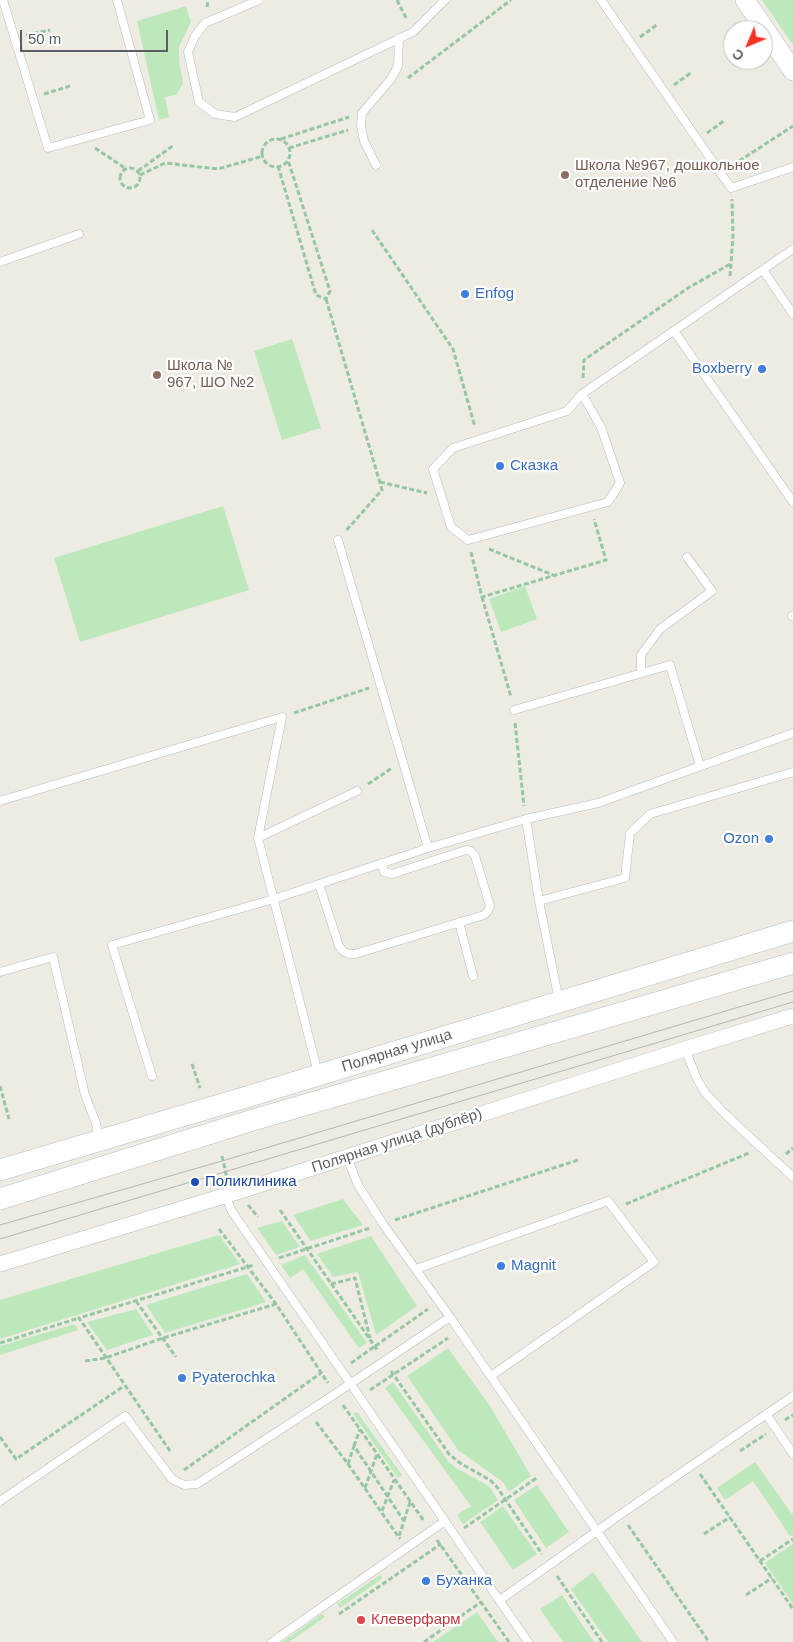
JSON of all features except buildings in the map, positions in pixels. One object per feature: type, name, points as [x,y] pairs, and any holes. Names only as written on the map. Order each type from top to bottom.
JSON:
[{"type":"main road","name":"Полярная улица","points":[[0,1170],[793,931]]},
{"type":"main road","name":"Полярная улица","points":[[0,1199],[253,1120],[793,963]]},
{"type":"street","points":[[745,0],[793,71]]},
{"type":"street","name":"Полярная улица (дублёр)","points":[[0,1264],[228,1189],[347,1157],[793,1016]]},
{"type":"lane","points":[[4,0],[48,148],[150,120],[117,0]]},
{"type":"lane","points":[[259,0],[204,23],[195,36],[188,52],[199,102],[214,114],[235,117],[413,32],[445,0]]},
{"type":"lane","points":[[601,0],[731,188],[793,167]]},
{"type":"lane","points":[[376,165],[364,141],[361,126],[362,113],[392,79],[398,66],[400,38]]},
{"type":"lane","points":[[0,262],[79,234]]},
{"type":"lane","points":[[582,394],[602,427],[620,483],[608,502],[468,540],[451,527],[433,469],[453,448],[566,411],[582,394],[793,249]]},
{"type":"lane","points":[[762,270],[793,314]]},
{"type":"lane","points":[[674,332],[793,502]]},
{"type":"lane","points":[[338,540],[428,848]]},
{"type":"lane","points":[[640,673],[641,655],[660,629],[712,591],[687,557]]},
{"type":"lane","points":[[514,710],[670,665],[700,766]]},
{"type":"lane","points":[[0,802],[282,718],[258,838],[318,1075]]},
{"type":"lane","points":[[152,1076],[112,945],[274,899],[428,848],[526,819],[598,803],[793,733]]},
{"type":"lane","points":[[539,901],[626,878],[630,833],[650,814],[793,772]]},
{"type":"lane","points":[[258,838],[357,791]]},
{"type":"lane","points":[[526,819],[539,901],[559,1001]]},
{"type":"lane","points":[[319,884],[339,946],[349,954],[355,954],[484,915],[488,911],[490,906],[475,856],[471,851],[466,850],[392,874],[384,872],[381,863]]},
{"type":"lane","points":[[459,922],[473,976]]},
{"type":"lane","points":[[0,972],[53,957],[85,1096],[96,1123],[99,1141]]},
{"type":"lane","points":[[685,1049],[706,1094],[724,1114],[793,1176]]},
{"type":"lane","points":[[347,1157],[358,1185],[384,1224],[491,1376],[673,1642]]},
{"type":"lane","points":[[228,1189],[231,1210],[528,1642]]},
{"type":"lane","points":[[416,1269],[608,1202],[654,1262],[491,1376]]},
{"type":"lane","points":[[0,1501],[126,1416],[172,1479],[178,1484],[190,1486],[196,1484],[450,1317]]},
{"type":"lane","points":[[500,1600],[597,1530],[793,1396]]},
{"type":"lane","points":[[766,1414],[793,1454]]},
{"type":"lane","points":[[272,1642],[444,1521]]},
{"type":"path","points":[[397,0],[413,32]]},
{"type":"path","points":[[392,79],[407,78],[511,0]]},
{"type":"path","points":[[631,43],[658,24]]},
{"type":"path","points":[[15,38],[50,30]]},
{"type":"path","points":[[665,92],[692,72]]},
{"type":"path","points":[[33,98],[70,86]]},
{"type":"path","points":[[288,160],[278,166],[269,165],[263,156],[264,146],[273,140],[280,140],[362,113]]},
{"type":"path","points":[[698,140],[726,120]]},
{"type":"path","points":[[289,148],[361,126]]},
{"type":"path","points":[[733,165],[793,126]]},
{"type":"path","points":[[81,138],[126,168]]},
{"type":"path","points":[[280,140],[288,144],[290,155],[288,160],[330,291],[326,299],[382,490],[338,540]]},
{"type":"path","points":[[139,173],[174,145]]},
{"type":"path","points":[[139,173],[166,163],[218,169],[263,156]]},
{"type":"path","points":[[278,166],[316,295],[326,299]]},
{"type":"path","points":[[131,167],[139,173],[140,179],[133,188],[125,187],[120,180],[120,173],[126,168],[131,167]]},
{"type":"path","points":[[728,294],[733,237],[731,188]]},
{"type":"path","points":[[372,230],[453,349],[478,440]]},
{"type":"path","points":[[582,394],[584,360],[688,288],[732,264]]},
{"type":"path","points":[[379,482],[442,496]]},
{"type":"path","points":[[468,540],[482,597],[606,560],[590,507]]},
{"type":"path","points":[[468,540],[553,575]]},
{"type":"path","points":[[282,718],[380,684]]},
{"type":"path","points":[[357,791],[403,760]]},
{"type":"path","points":[[192,1064],[200,1088]]},
{"type":"path","points":[[0,1086],[9,1119]]},
{"type":"path","points":[[222,1156],[228,1180],[228,1189]]},
{"type":"path","points":[[0,1343],[267,1262],[578,1160]]},
{"type":"path","points":[[246,1203],[258,1217]]},
{"type":"path","points":[[280,1210],[449,1454],[498,1487],[602,1642]]},
{"type":"path","points":[[331,1284],[355,1278],[370,1341]]},
{"type":"path","points":[[136,1301],[176,1357]]},
{"type":"path","points":[[85,1361],[105,1358],[163,1338],[276,1304]]},
{"type":"path","points":[[341,1370],[428,1308]]},
{"type":"path","points":[[79,1318],[173,1455]]},
{"type":"path","points":[[360,1397],[451,1336]]},
{"type":"path","points":[[178,1462],[184,1470],[321,1373]]},
{"type":"path","points":[[0,1437],[16,1459],[124,1386]]},
{"type":"path","points":[[308,1411],[406,1547]]},
{"type":"path","points":[[348,1464],[360,1429]]},
{"type":"path","points":[[354,1446],[404,1521]]},
{"type":"path","points":[[365,1488],[377,1454]]},
{"type":"path","points":[[693,1464],[793,1609]]},
{"type":"path","points":[[335,1617],[538,1477]]},
{"type":"path","points":[[381,1512],[394,1479]]},
{"type":"path","points":[[399,1536],[410,1502]]},
{"type":"path","points":[[621,1514],[709,1642]]},
{"type":"path","points":[[704,1534],[730,1517]]},
{"type":"path","points":[[760,1561],[793,1539]]},
{"type":"path","points":[[440,1544],[509,1642]]},
{"type":"path","points":[[746,1595],[772,1578]]},
{"type":"path","points":[[424,1642],[481,1602]]},
{"type":"green space","points":[[762,0],[793,0],[793,45]]},
{"type":"green space","points":[[186,6],[191,22],[179,47],[179,61],[183,83],[176,95],[165,97],[169,117],[159,120],[137,21]]},
{"type":"green space","points":[[292,339],[321,428],[282,440],[254,351]]},
{"type":"green space","points":[[223,506],[249,590],[80,642],[54,558]]},
{"type":"green space","points":[[525,586],[537,619],[501,632],[489,599]]},
{"type":"green space","points":[[343,1199],[363,1225],[311,1241],[293,1215]]},
{"type":"green space","points":[[282,1221],[300,1247],[276,1255],[257,1228]]},
{"type":"green space","points":[[219,1235],[240,1264],[0,1339],[0,1300]]},
{"type":"green space","points":[[371,1236],[417,1306],[376,1335],[358,1272],[333,1277],[317,1254]]},
{"type":"green space","points":[[305,1255],[367,1343],[359,1348],[303,1269],[290,1278],[281,1265]]},
{"type":"green space","points":[[247,1274],[266,1302],[165,1333],[146,1305]]},
{"type":"green space","points":[[136,1309],[153,1335],[107,1350],[87,1322]]},
{"type":"green space","points":[[75,1324],[78,1330],[0,1355],[0,1346]]},
{"type":"green space","points":[[448,1348],[490,1406],[531,1476],[509,1492],[503,1482],[458,1450],[407,1376]]},
{"type":"green space","points":[[393,1382],[448,1461],[456,1468],[489,1486],[498,1500],[463,1524],[457,1515],[471,1506],[385,1388]]},
{"type":"green space","points":[[357,1412],[402,1475],[398,1478],[353,1414]]},
{"type":"green space","points":[[755,1462],[793,1513],[793,1535],[790,1536],[753,1481],[725,1500],[717,1488]]},
{"type":"green space","points":[[537,1485],[569,1532],[546,1548],[514,1500]]},
{"type":"green space","points":[[503,1506],[537,1554],[513,1570],[480,1522]]},
{"type":"green space","points":[[793,1544],[793,1604],[765,1563]]},
{"type":"green space","points":[[593,1572],[642,1642],[608,1642],[571,1589]]},
{"type":"green space","points":[[380,1575],[383,1578],[340,1608],[337,1604]]},
{"type":"green space","points":[[562,1595],[594,1642],[563,1642],[540,1609]]},
{"type":"green space","points":[[477,1612],[498,1642],[433,1642]]},
{"type":"green space","points":[[322,1614],[325,1617],[289,1642],[282,1642]]},
{"type":"tram line","points":[[0,1225],[793,991]]},
{"type":"tram line","points":[[0,1239],[793,1002]]},
{"type":"place","name":"Школа №967, дошкольное отделение №6","points":[[565,175]]},
{"type":"place","name":"Enfog","points":[[465,294]]},
{"type":"place","name":"Boxberry","points":[[762,369]]},
{"type":"place","name":"Школа № 967, ШО №2","points":[[157,375]]},
{"type":"place","name":"Сказка","points":[[500,466]]},
{"type":"place","name":"Ozon","points":[[769,839]]},
{"type":"place","name":"Поликлиника","points":[[195,1182]]},
{"type":"place","name":"Magnit","points":[[501,1266]]},
{"type":"place","name":"Pyaterochka","points":[[182,1378]]},
{"type":"place","name":"Буханка","points":[[426,1581]]},
{"type":"place","name":"Клеверфарм","points":[[361,1620]]}]
